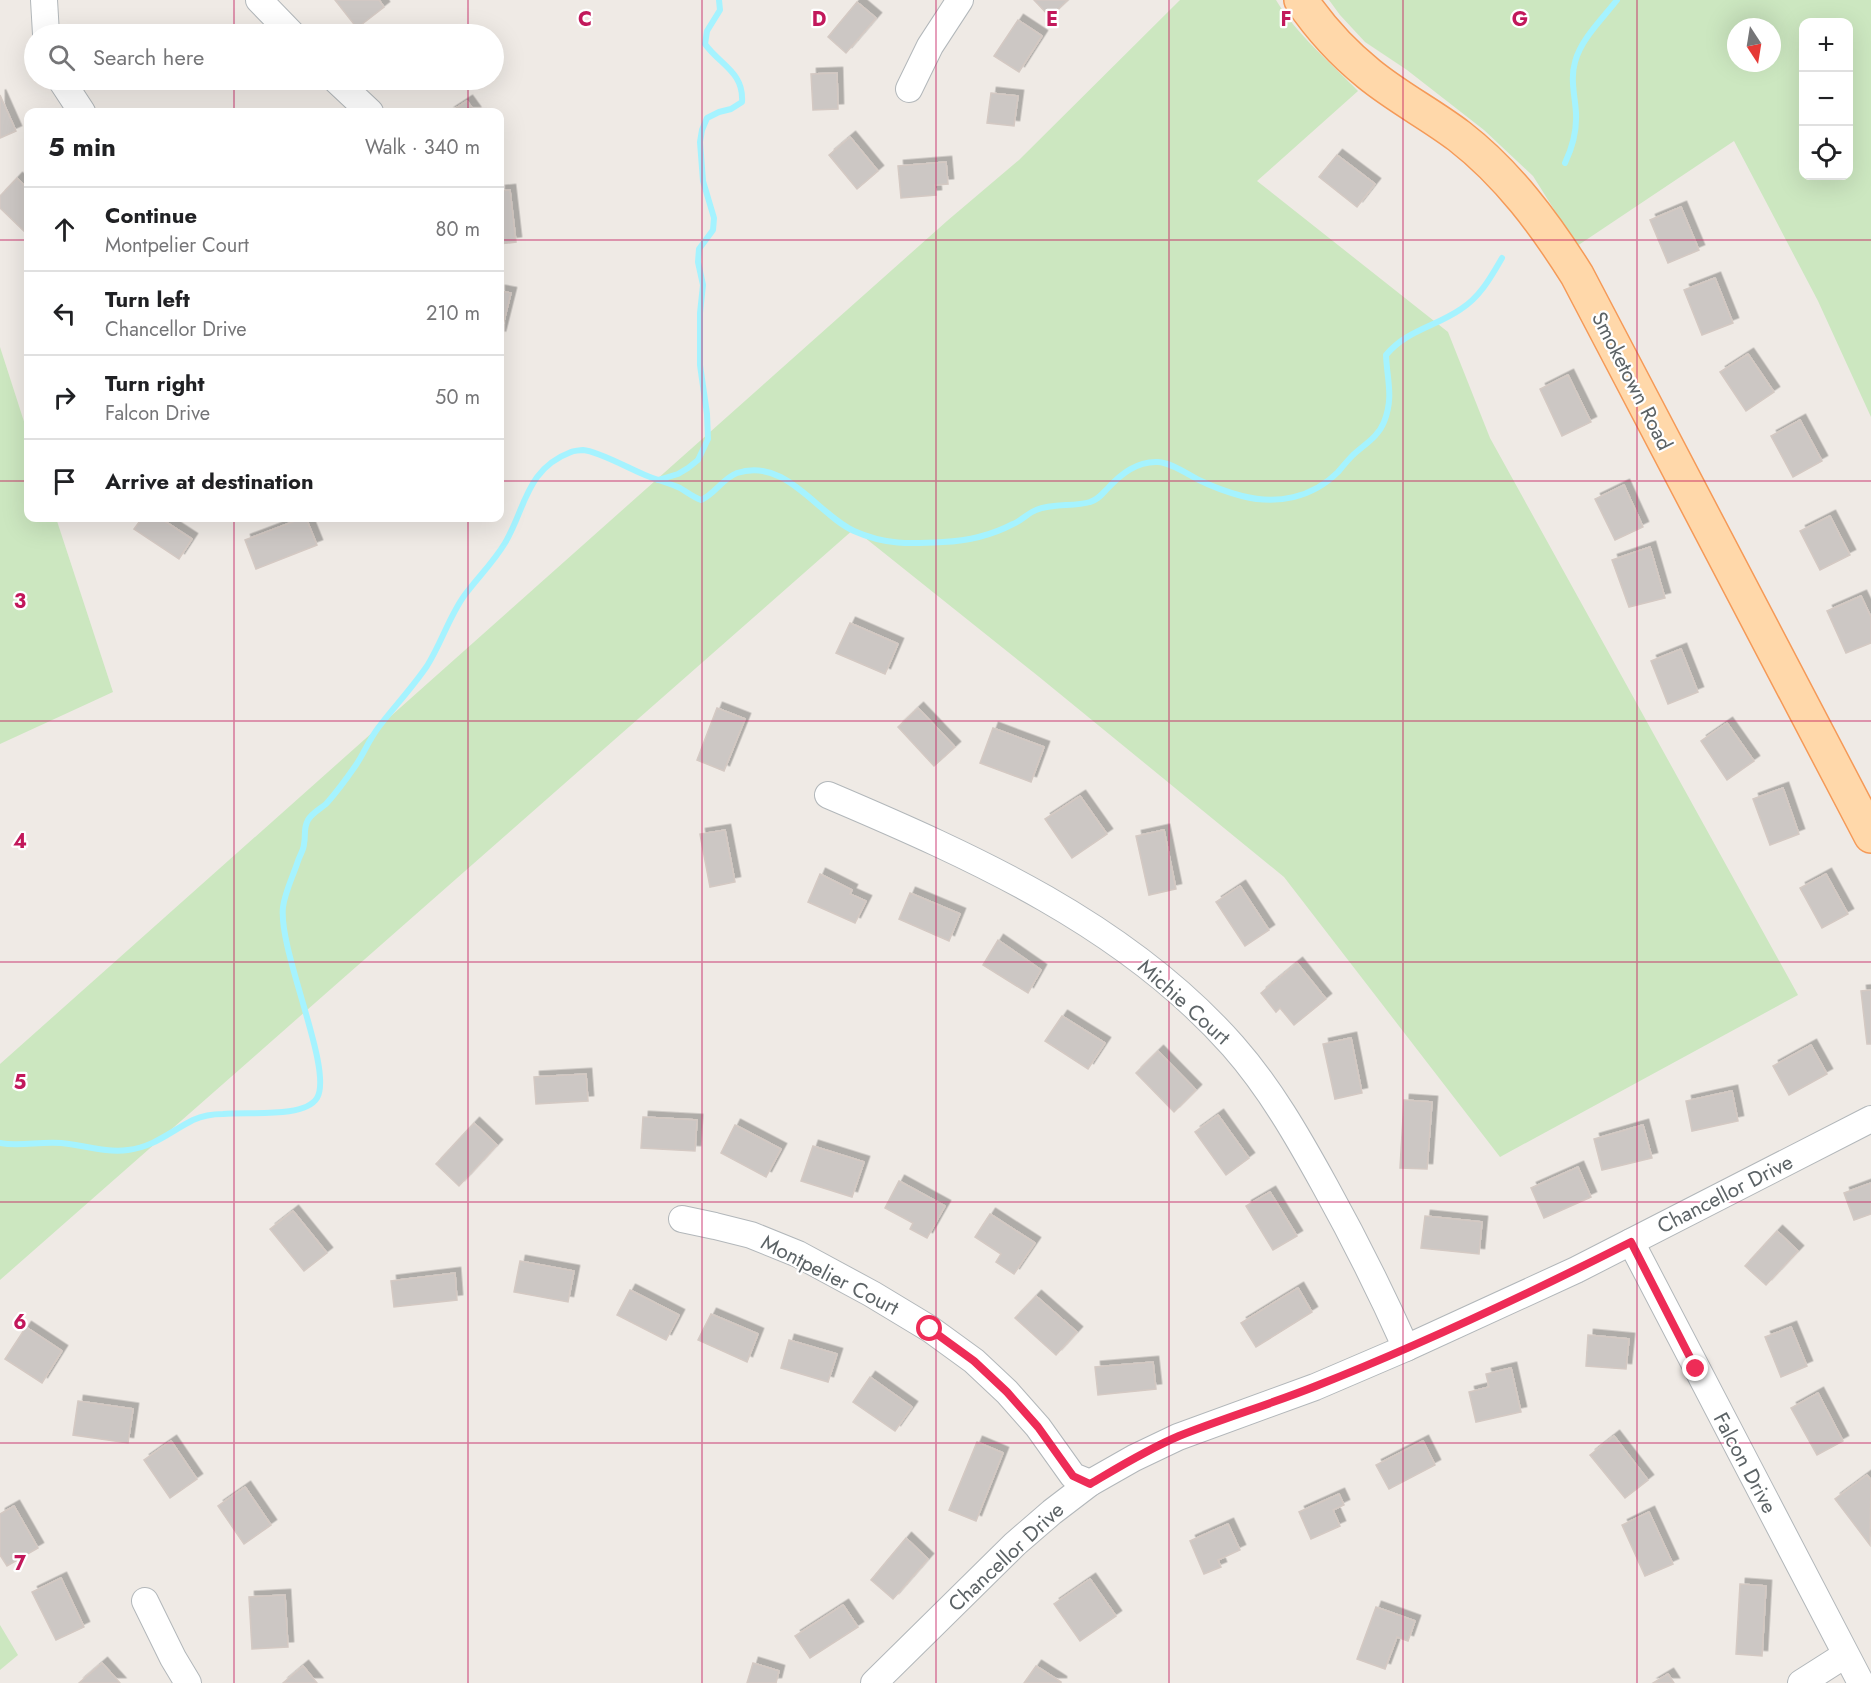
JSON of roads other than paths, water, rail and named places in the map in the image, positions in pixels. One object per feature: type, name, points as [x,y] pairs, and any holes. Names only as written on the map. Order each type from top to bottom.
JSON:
[{"type":"main road","name":"Smoketown Road","points":[[1301,0],[1313,18],[1340,48],[1370,74],[1472,147],[1499,172],[1553,236],[1577,275],[1871,836]]},
{"type":"street","points":[[44,0],[45,24]]},
{"type":"street","points":[[259,0],[282,24]]},
{"type":"street","points":[[909,89],[930,46],[960,0]]},
{"type":"street","points":[[67,90],[79,108]]},
{"type":"street","points":[[347,90],[366,108]]},
{"type":"street","name":"Michie Court","points":[[828,795],[929,838],[997,871],[1062,908],[1165,980],[1205,1016],[1234,1047],[1274,1098],[1292,1127],[1360,1250],[1406,1348]]},
{"type":"street","name":"Chancellor Drive","points":[[874,1683],[1016,1544],[1052,1512],[1090,1484],[1134,1458],[1178,1437],[1315,1387],[1576,1270],[1871,1119]]},
{"type":"street","name":"Montpelier Court","points":[[682,1219],[751,1235],[798,1254],[930,1329],[974,1361],[1007,1392],[1038,1427],[1073,1476],[1090,1484]]},
{"type":"street","name":"Falcon Drive","points":[[1631,1242],[1861,1683]]},
{"type":"street","points":[[145,1601],[172,1658],[188,1683]]},
{"type":"street","points":[[1801,1683],[1845,1655]]},
{"type":"waterway","points":[[658,480],[678,474],[698,460],[708,439],[700,365],[700,313],[703,285],[698,262],[699,249],[713,230],[714,218],[703,181],[700,142],[707,118],[742,102],[742,92],[735,76],[705,44],[707,31],[720,10],[719,0]]},
{"type":"waterway","points":[[1565,163],[1576,126],[1573,81],[1575,62],[1587,37],[1617,0]]},
{"type":"waterway","points":[[0,1143],[61,1143],[102,1150],[128,1150],[146,1146],[200,1117],[219,1114],[288,1112],[310,1105],[317,1098],[320,1084],[318,1063],[289,951],[283,907],[305,841],[306,823],[326,804],[341,785],[378,728],[427,666],[459,604],[505,543],[529,490],[545,468],[556,459],[573,451],[589,451],[680,488],[701,500],[711,494],[727,478],[737,473],[755,470],[771,473],[786,480],[840,523],[854,531],[876,539],[909,543],[931,543],[979,537],[1005,528],[1033,511],[1093,501],[1124,473],[1150,462],[1169,464],[1210,485],[1242,496],[1268,500],[1293,497],[1328,481],[1375,436],[1381,427],[1389,404],[1386,355],[1412,334],[1451,315],[1474,299],[1502,258]]}]
